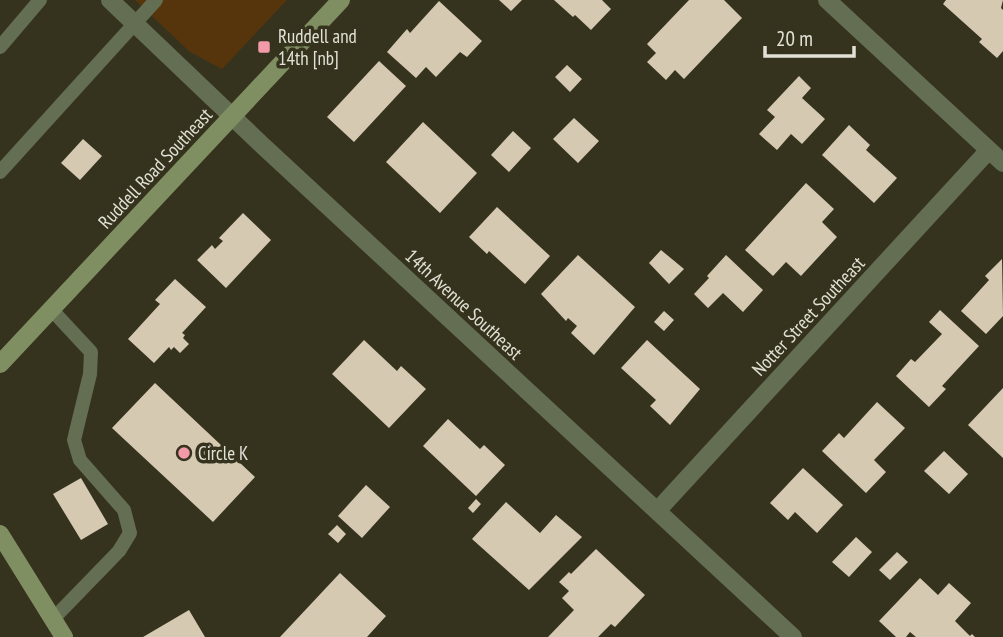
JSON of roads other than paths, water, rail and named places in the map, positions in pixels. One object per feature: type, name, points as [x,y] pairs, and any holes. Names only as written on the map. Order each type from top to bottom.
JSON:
[{"type":"main road","name":"Ruddell Road Southeast","points":[[0,364],[341,0]]},
{"type":"main road","points":[[0,534],[64,637]]},
{"type":"street","name":"14th Avenue Southeast","points":[[110,0],[231,117],[793,637]]},
{"type":"street","points":[[827,0],[1003,163]]},
{"type":"street","name":"Notter Street Southeast","points":[[657,511],[989,150]]},
{"type":"lane","points":[[0,47],[40,0]]},
{"type":"lane","points":[[0,172],[156,0]]},
{"type":"lane","points":[[51,309],[92,352],[90,374],[74,439],[80,460],[124,510],[130,533],[119,551],[54,618]]},
{"type":"place","name":"Ruddell and 14th [nb]","points":[[264,47]]},
{"type":"place","name":"Circle K","points":[[184,453]]}]
